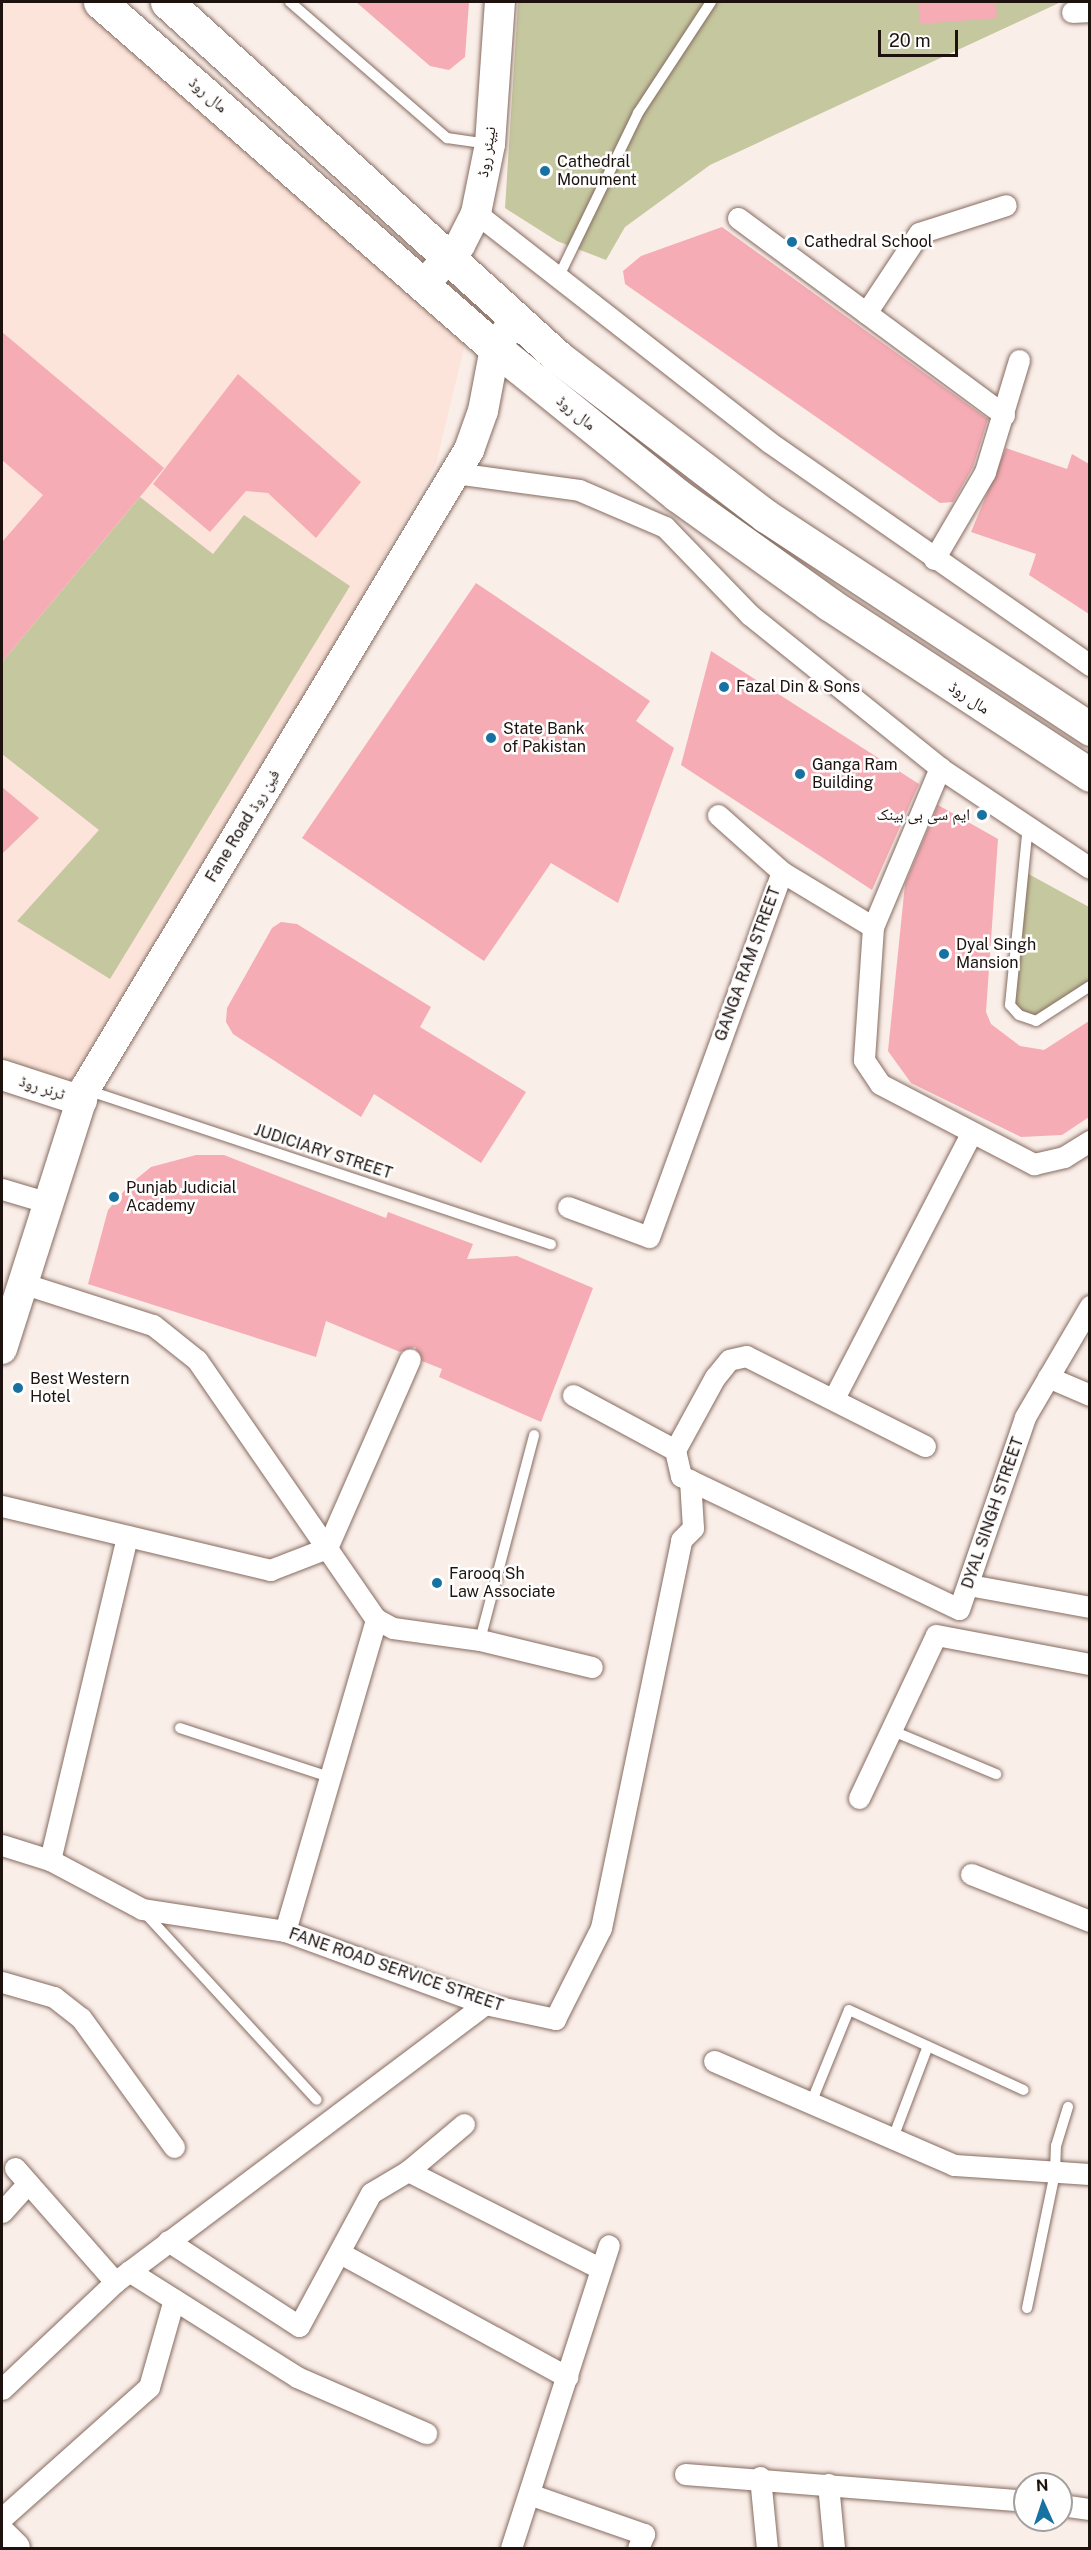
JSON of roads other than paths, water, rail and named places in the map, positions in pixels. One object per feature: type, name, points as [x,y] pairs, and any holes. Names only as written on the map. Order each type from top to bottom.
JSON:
[{"type":"main road","name":"مال روڈ","points":[[100,2],[424,283],[495,348],[677,495],[829,604],[1089,775]]},
{"type":"main road","name":"مال روڈ","points":[[167,2],[447,260],[559,358],[766,516],[1089,729]]},
{"type":"main road","name":"نیپئر روڈ","points":[[424,283],[460,245],[476,213],[490,144],[500,2]]},
{"type":"main road","name":"Fane Road فین روڈ","points":[[2,1349],[25,1284],[84,1095],[455,474],[483,411],[495,348],[515,319]]},
{"type":"main road","name":"ٹرنر روڈ","points":[[2,1075],[84,1095]]},
{"type":"main road","points":[[2,2535],[15,2548]]},
{"type":"street","points":[[866,313],[919,233],[1006,205]]},
{"type":"street","points":[[476,213],[770,442],[1089,666]]},
{"type":"street","points":[[738,219],[1004,415]]},
{"type":"street","points":[[934,559],[985,471],[1019,360]]},
{"type":"street","points":[[455,474],[579,490],[665,527],[750,615],[940,768],[1089,868]]},
{"type":"street","points":[[665,527],[677,495]]},
{"type":"street","points":[[940,768],[873,927],[864,1060],[880,1084],[971,1134],[1034,1164],[1064,1157],[1089,1141]]},
{"type":"street","points":[[718,815],[782,872]]},
{"type":"street","name":"GANGA RAM STREET","points":[[568,1207],[649,1237],[782,872],[873,927]]},
{"type":"street","points":[[834,1398],[971,1134]]},
{"type":"street","points":[[2,1189],[49,1203]]},
{"type":"street","points":[[25,1284],[153,1325],[197,1360],[249,1429],[376,1619],[393,1628],[480,1640],[592,1667]]},
{"type":"street","name":"DYAL SINGH STREET","points":[[686,1478],[958,1609],[969,1585],[1025,1417],[1089,1306]]},
{"type":"street","points":[[675,1450],[729,1360],[747,1356],[925,1446]]},
{"type":"street","points":[[2,1506],[270,1570],[327,1548],[410,1359]]},
{"type":"street","points":[[1048,1377],[1089,1395]]},
{"type":"street","points":[[573,1395],[675,1450],[686,1478]]},
{"type":"street","name":"FANE ROAD SERVICE STREET","points":[[2,1845],[50,1860],[142,1910],[285,1931],[485,2004],[555,2019],[601,1928],[681,1540],[693,1528],[686,1478]]},
{"type":"street","points":[[50,1860],[127,1536]]},
{"type":"street","points":[[969,1585],[1089,1606]]},
{"type":"street","points":[[285,1931],[376,1619]]},
{"type":"street","points":[[859,1798],[893,1731],[936,1635],[1089,1664]]},
{"type":"street","points":[[971,1874],[1089,1921]]},
{"type":"street","points":[[2,1982],[54,1997],[81,2018],[174,2147]]},
{"type":"street","points":[[2,2389],[122,2276],[485,2004]]},
{"type":"street","points":[[714,2061],[954,2165],[1089,2174]]},
{"type":"street","points":[[168,2241],[298,2326],[371,2193],[408,2171],[464,2124]]},
{"type":"street","points":[[408,2171],[601,2269]]},
{"type":"street","points":[[2,2212],[21,2176],[122,2276],[174,2299],[297,2377],[426,2433]]},
{"type":"street","points":[[511,2548],[609,2245]]},
{"type":"street","points":[[340,2253],[567,2377]]},
{"type":"street","points":[[2,2518],[149,2387],[174,2299]]},
{"type":"street","points":[[685,2474],[760,2477],[1013,2500]]},
{"type":"street","points":[[760,2477],[767,2548]]},
{"type":"street","points":[[828,2484],[834,2548]]},
{"type":"street","points":[[529,2494],[644,2534],[638,2548]]},
{"type":"street","points":[[1073,2507],[1089,2509]]},
{"type":"lane","points":[[290,2],[447,138],[490,144]]},
{"type":"lane","points":[[559,276],[638,113],[711,2]]},
{"type":"lane","points":[[1028,825],[1010,1005],[1019,1015],[1035,1021],[1089,986]]},
{"type":"lane","name":"JUDICIARY STREET","points":[[84,1095],[551,1244]]},
{"type":"lane","points":[[480,1640],[534,1435]]},
{"type":"lane","points":[[180,1728],[329,1777]]},
{"type":"lane","points":[[893,1731],[996,1774]]},
{"type":"lane","points":[[142,1910],[317,2100]]},
{"type":"lane","points":[[811,2103],[849,2010],[1024,2091]]},
{"type":"lane","points":[[893,2138],[928,2046]]},
{"type":"lane","points":[[1027,2308],[1056,2173],[1056,2146],[1068,2107]]},
{"type":"place","name":"Cathedral Monument","points":[[545,171]]},
{"type":"place","name":"Cathedral School","points":[[792,242]]},
{"type":"place","name":"Fazal Din & Sons","points":[[724,687]]},
{"type":"place","name":"State Bank of Pakistan","points":[[491,738]]},
{"type":"place","name":"Ganga Ram Building","points":[[800,774]]},
{"type":"place","name":"ایم سی بی بینک","points":[[982,815]]},
{"type":"place","name":"Dyal Singh Mansion","points":[[944,954]]},
{"type":"place","name":"Punjab Judicial Academy","points":[[114,1197]]},
{"type":"place","name":"Best Western Hotel","points":[[18,1388]]},
{"type":"place","name":"Farooq Sh Law Associate","points":[[437,1583]]}]
